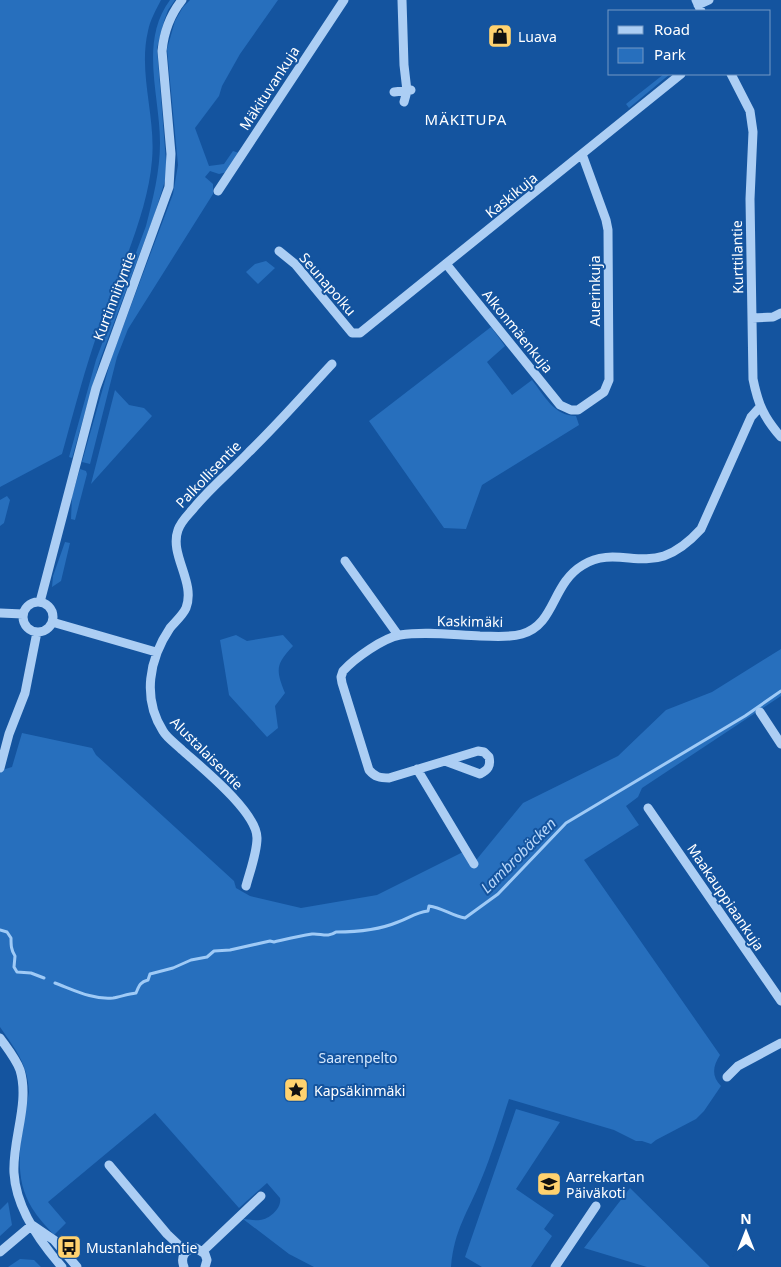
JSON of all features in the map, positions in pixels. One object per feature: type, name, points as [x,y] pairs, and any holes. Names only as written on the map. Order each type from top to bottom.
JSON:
[{"type":"street","name":"Kurtinniityntie","points":[[40,602],[96,388],[169,187],[171,154],[162,51],[168,23],[174,10],[182,0]]},
{"type":"street","name":"Mäkituvankuja","points":[[218,191],[344,0]]},
{"type":"street","points":[[402,0],[404,65],[410,90],[404,102]]},
{"type":"street","points":[[698,5],[709,0]]},
{"type":"street","name":"Kaskikuja","points":[[357,334],[360,334],[447,265],[679,75]]},
{"type":"street","name":"Kurttilantie","points":[[732,75],[750,112],[753,132],[750,200],[753,378],[760,407],[768,422],[781,437]]},
{"type":"street","points":[[394,92],[410,90]]},
{"type":"street","name":"Auerinkuja","points":[[571,410],[578,410],[604,392],[609,380],[606,220],[582,154]]},
{"type":"street","name":"Seunapolku","points":[[279,251],[295,264],[352,333],[357,334]]},
{"type":"street","name":"Alkonmäenkuja","points":[[447,265],[560,405],[571,410]]},
{"type":"street","points":[[752,318],[773,317],[781,313]]},
{"type":"street","name":"Palkollisentie","points":[[156,652],[170,628],[186,609],[188,600],[188,592],[176,543],[177,532],[181,523],[213,486],[250,452],[332,364]]},
{"type":"street","name":"Kaskimäki","points":[[445,761],[389,778],[380,778],[369,770],[342,683],[343,671],[382,642],[398,635],[502,637],[520,634],[538,626],[566,579],[583,564],[596,558],[606,557],[643,558],[665,556],[691,540],[701,529],[751,417],[760,407]]},
{"type":"street","points":[[345,561],[398,635]]},
{"type":"street","points":[[35,602],[40,602],[50,608],[53,615],[48,629],[37,632],[26,626],[23,614],[28,606],[35,602]]},
{"type":"street","points":[[0,613],[23,614]]},
{"type":"street","points":[[52,622],[156,652]]},
{"type":"street","points":[[0,768],[9,734],[24,693],[37,632]]},
{"type":"street","name":"Alustalaisentie","points":[[156,652],[151,671],[150,690],[153,707],[164,733],[231,796],[256,828],[257,839],[246,886]]},
{"type":"street","points":[[760,712],[781,744]]},
{"type":"street","points":[[0,748],[9,734]]},
{"type":"street","points":[[417,769],[474,864]]},
{"type":"street","name":"Maakauppiaankuja","points":[[648,808],[781,1002]]},
{"type":"street","points":[[0,1038],[20,1069],[22,1081],[23,1093],[14,1157],[14,1175],[19,1198],[37,1236],[62,1267]]},
{"type":"street","points":[[727,1077],[738,1066],[781,1043]]},
{"type":"street","points":[[109,1165],[167,1234],[186,1252]]},
{"type":"street","points":[[203,1251],[261,1196]]},
{"type":"street","points":[[554,1267],[596,1206]]},
{"type":"street","points":[[0,1252],[32,1225]]},
{"type":"street","points":[[32,1225],[54,1240],[77,1267]]},
{"type":"street","points":[[184,1267],[182,1259],[186,1252],[196,1248],[203,1251],[207,1257],[206,1267]]},
{"type":"green space","points":[[0,0],[161,0],[150,23],[145,47],[146,79],[153,144],[149,180],[139,223],[95,342],[62,454],[0,487]]},
{"type":"green space","points":[[170,0],[175,0],[168,10],[157,48],[167,174],[155,213],[100,360],[72,458],[69,457],[96,360],[146,226],[154,195],[160,143],[153,51],[155,33],[161,16]]},
{"type":"green space","points":[[190,0],[278,0],[240,54],[222,86],[219,96],[195,128],[209,166],[224,164],[233,151],[239,153],[227,172],[219,174],[210,171],[205,177],[213,184],[213,194],[128,329],[117,357],[90,464],[82,462],[112,356],[173,194],[178,165],[167,49],[175,21],[183,7]]},
{"type":"green space","points":[[663,75],[669,75],[629,108],[626,104]]},
{"type":"green space","points":[[266,261],[275,268],[258,284],[246,272],[255,264]]},
{"type":"green space","points":[[491,327],[505,346],[487,362],[512,395],[532,380],[550,404],[568,415],[576,416],[579,425],[482,485],[466,529],[444,528],[369,421]]},
{"type":"green space","points":[[115,390],[129,405],[144,408],[152,416],[91,484]]},
{"type":"green space","points":[[80,469],[86,471],[87,474],[75,520],[71,519],[72,496]]},
{"type":"green space","points":[[7,496],[10,500],[4,523],[0,526],[0,500]]},
{"type":"green space","points":[[65,542],[70,543],[61,581],[52,587],[53,576]]},
{"type":"green space","points":[[236,635],[247,641],[283,635],[293,646],[283,658],[279,668],[280,679],[285,693],[275,706],[278,728],[267,737],[229,695],[220,640]]},
{"type":"green space","name":"Saarenpelto","points":[[781,649],[781,696],[642,788],[638,797],[626,806],[639,825],[584,860],[720,1055],[716,1063],[714,1075],[721,1086],[704,1111],[696,1119],[651,1144],[636,1141],[614,1130],[509,1099],[485,1170],[458,1232],[451,1267],[314,1267],[289,1254],[243,1219],[264,1219],[271,1215],[279,1206],[280,1198],[267,1183],[239,1208],[155,1113],[48,1202],[66,1223],[54,1235],[37,1215],[25,1195],[20,1166],[20,1151],[29,1092],[28,1082],[20,1057],[0,1027],[0,773],[2,770],[12,767],[22,733],[92,748],[96,755],[234,881],[236,888],[250,896],[301,908],[377,895],[463,852],[469,861],[477,859],[523,803],[618,756],[666,710],[712,692]]},
{"type":"green space","points":[[516,1109],[560,1122],[516,1189],[554,1215],[544,1229],[552,1236],[531,1267],[482,1267],[465,1257]]},
{"type":"green space","points":[[630,1188],[710,1267],[647,1267],[584,1248]]},
{"type":"green space","points":[[8,1202],[12,1225],[0,1236],[0,1210]]},
{"type":"green space","points":[[20,1259],[34,1260],[41,1267],[8,1267]]},
{"type":"waterway","name":"Lambrobäcken","points":[[55,983],[91,996],[113,998],[136,993],[141,983],[148,980],[150,974],[173,968],[191,960],[207,957],[214,951],[230,950],[312,934],[327,935],[336,932],[375,929],[428,911],[429,906],[465,918],[498,894],[566,823],[745,716],[781,691]]},
{"type":"waterway","name":"Lambrobäcken","points":[[0,930],[7,932],[11,938],[15,956],[14,967],[17,972],[31,973],[44,978]]},
{"type":"place","name":"Luava","points":[[500,36]]},
{"type":"place","name":"Kapsäkinmäki","points":[[296,1090]]},
{"type":"place","name":"Aarrekartan Päiväkoti","points":[[549,1184]]},
{"type":"place","name":"Mustanlahdentie","points":[[69,1247]]},
{"type":"district","name":"MÄKITUPA","points":[[466,119]]}]
